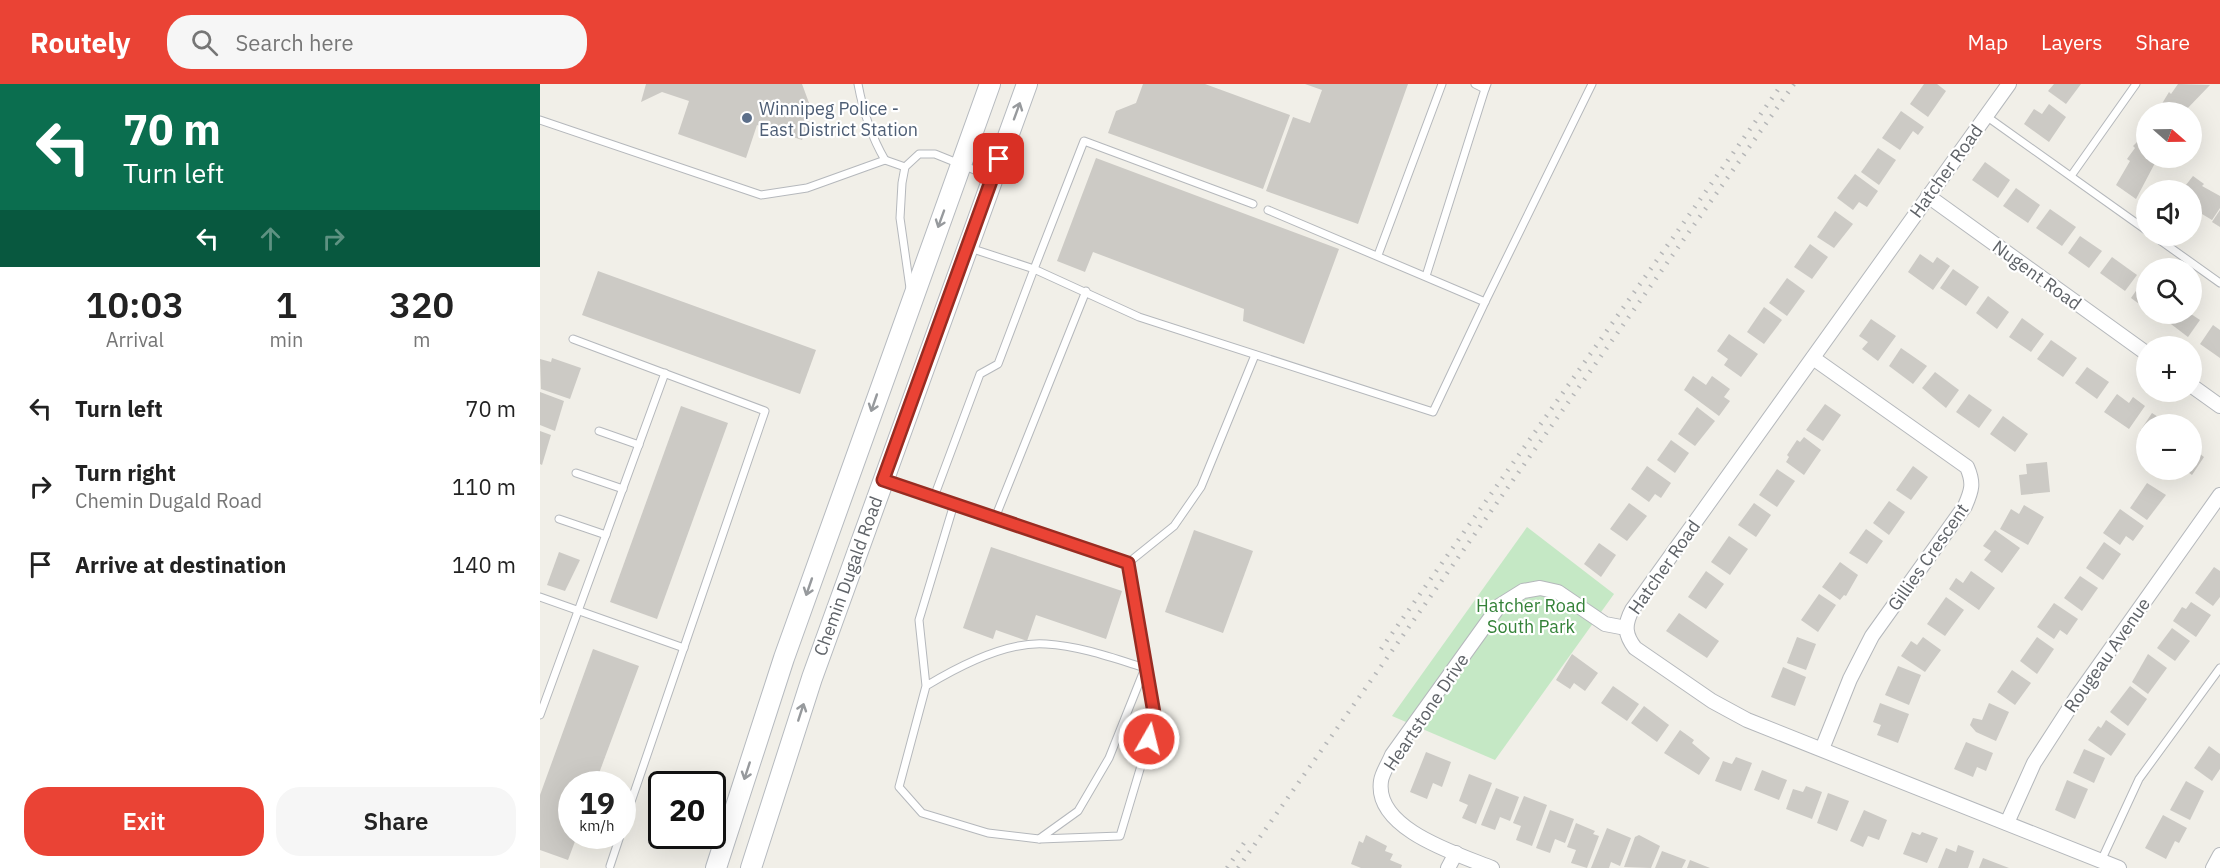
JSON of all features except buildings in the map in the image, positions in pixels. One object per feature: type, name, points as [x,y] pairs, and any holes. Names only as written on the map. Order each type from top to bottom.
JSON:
[{"type":"main road","name":"Chemin Dugald Road","points":[[726,836],[784,658],[990,84]]},
{"type":"main road","name":"Chemin Dugald Road","points":[[751,868],[812,678],[1027,84]]},
{"type":"main road","points":[[706,868],[718,849]]},
{"type":"main road","name":"Chemin Dugald Road","points":[[716,868],[722,849]]},
{"type":"street","name":"Hatcher Road","points":[[2008,84],[1632,610],[1626,628],[1628,639],[1635,648],[1712,701],[1748,720],[2119,868]]},
{"type":"street","name":"Nugent Road","points":[[1928,196],[2136,346]]},
{"type":"street","name":"Gillies Crescent","points":[[1813,358],[1966,467],[1973,480],[1965,506],[1872,636],[1851,679],[1822,749]]},
{"type":"street","points":[[2202,393],[2220,406]]},
{"type":"street","name":"Rougeau Avenue","points":[[2007,824],[2034,763],[2076,698],[2220,495]]},
{"type":"street","name":"Heartstone Drive","points":[[1487,867],[1421,837],[1399,823],[1386,809],[1381,780],[1392,755],[1499,606],[1523,591],[1540,588],[1558,592],[1605,624],[1626,628]]},
{"type":"street","points":[[1448,868],[1456,853]]},
{"type":"street","points":[[2213,868],[2220,855]]},
{"type":"lane","points":[[858,84],[862,107],[876,144],[885,160]]},
{"type":"lane","points":[[1378,255],[1442,84]]},
{"type":"lane","points":[[1426,276],[1486,87],[1475,84]]},
{"type":"lane","points":[[967,247],[1034,268],[1139,317],[1433,412],[1592,84]]},
{"type":"lane","points":[[2071,176],[2136,84]]},
{"type":"lane","points":[[1986,116],[2136,223]]},
{"type":"lane","points":[[540,120],[761,195],[807,189],[885,160],[905,167]]},
{"type":"lane","points":[[934,497],[980,374],[998,364],[1084,141],[1253,204]]},
{"type":"lane","points":[[911,299],[900,218],[905,167],[919,154],[935,154],[992,177]]},
{"type":"lane","points":[[1268,210],[1485,302]]},
{"type":"lane","points":[[2168,246],[2220,283]]},
{"type":"lane","points":[[994,518],[1086,291]]},
{"type":"lane","points":[[573,339],[765,411],[636,787]]},
{"type":"lane","points":[[1128,563],[1174,525],[1201,487],[1255,355]]},
{"type":"lane","points":[[540,714],[665,373]]},
{"type":"lane","points":[[599,431],[639,445]]},
{"type":"lane","points":[[576,473],[623,489]]},
{"type":"lane","points":[[883,480],[1128,563]]},
{"type":"lane","points":[[954,504],[919,620],[926,686],[899,787],[922,813],[988,833],[1039,840],[1120,836],[1155,719],[1128,563]]},
{"type":"lane","points":[[559,519],[606,535]]},
{"type":"lane","points":[[540,597],[684,648]]},
{"type":"lane","points":[[926,686],[958,667],[997,651],[1045,643],[1099,653],[1145,668]]},
{"type":"lane","points":[[1039,840],[1078,811],[1109,758],[1145,668]]},
{"type":"lane","points":[[2102,861],[2139,779],[2220,668]]},
{"type":"lane","points":[[610,866],[616,849]]},
{"type":"green space","name":"Hatcher Road South Park","points":[[1527,527],[1614,594],[1495,760],[1392,716]]},
{"type":"railway","points":[[1381,649],[1782,84]]},
{"type":"railway","points":[[1238,868],[1794,84]]},
{"type":"railway","points":[[1227,868],[1246,840]]},
{"type":"place","name":"Winnipeg Police - East District Station","points":[[747,118]]},
{"type":"route","points":[[999,159],[883,480],[1128,563],[1155,719],[1149,739]]}]
